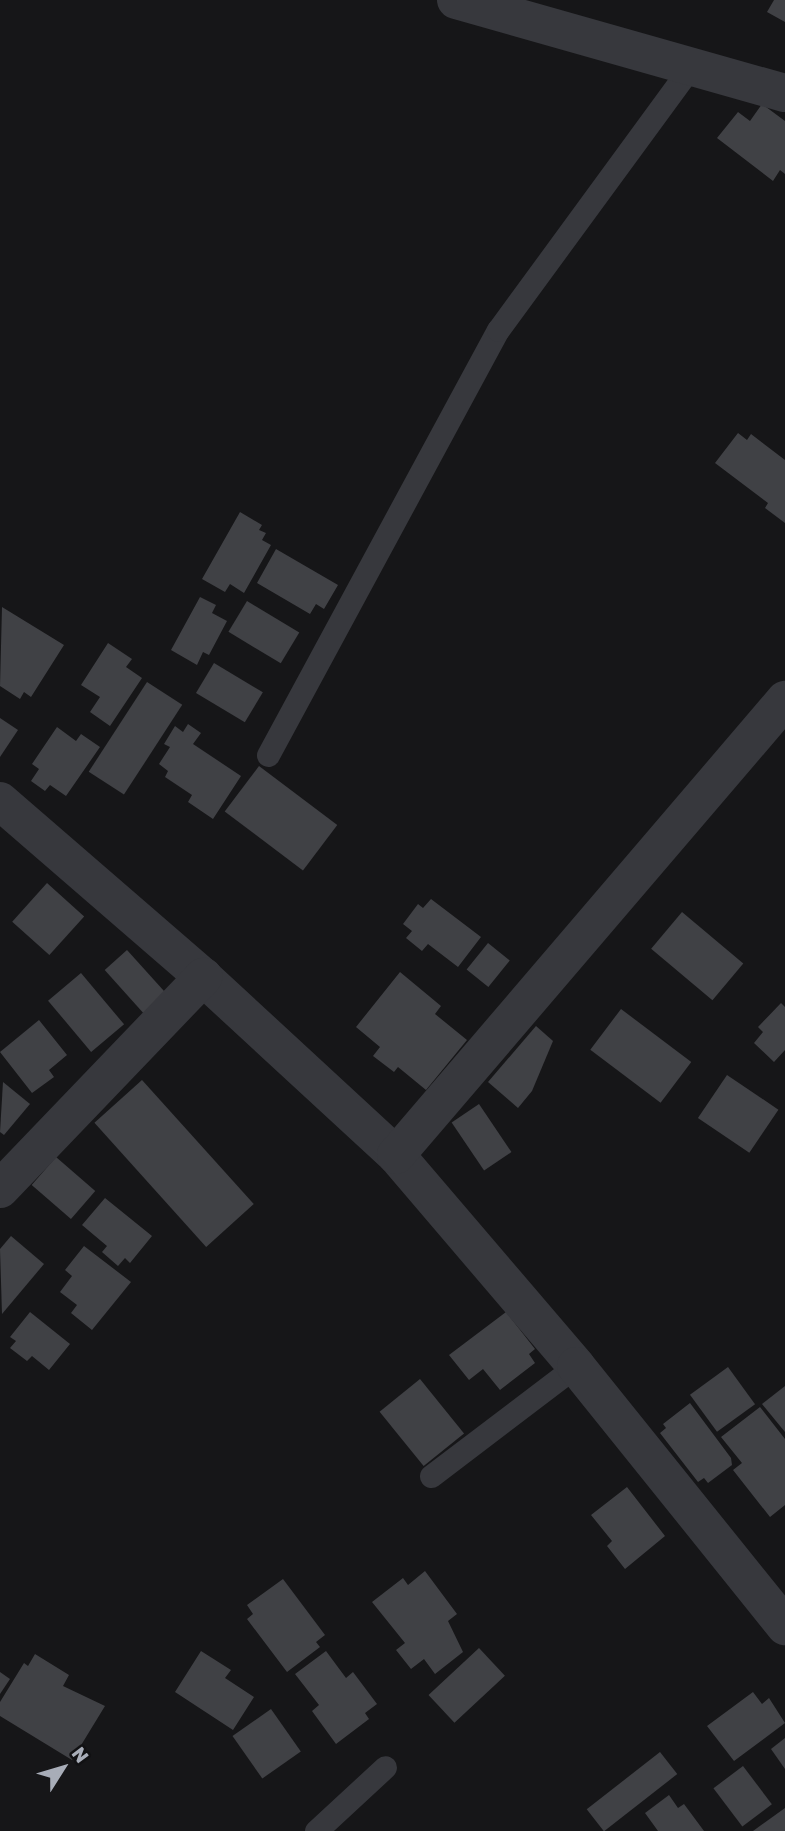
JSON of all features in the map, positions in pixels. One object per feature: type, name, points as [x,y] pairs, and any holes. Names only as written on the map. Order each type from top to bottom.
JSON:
[{"type":"street","points":[[456,0],[688,69],[785,93]]},
{"type":"street","points":[[396,1155],[785,700]]},
{"type":"street","points":[[0,801],[204,977],[396,1155],[576,1366],[785,1626]]},
{"type":"street","points":[[0,1189],[204,977]]},
{"type":"lane","points":[[268,755],[498,330],[688,69]]},
{"type":"lane","points":[[431,1476],[576,1366]]},
{"type":"lane","points":[[316,1831],[385,1767]]},
{"type":"building","points":[[774,0],[785,0],[785,22],[767,12]]},
{"type":"building","points":[[762,104],[785,121],[785,174],[780,170],[773,181],[717,138],[738,112],[750,121]]},
{"type":"building","points":[[738,433],[747,440],[751,434],[785,460],[785,523],[765,508],[768,503],[715,463]]},
{"type":"building","points":[[240,512],[262,525],[259,530],[266,533],[262,540],[271,545],[244,593],[230,584],[225,592],[202,579]]},
{"type":"building","points":[[276,549],[338,585],[324,609],[316,604],[310,614],[257,583]]},
{"type":"building","points":[[200,597],[216,605],[212,613],[227,621],[209,655],[203,652],[197,665],[171,650]]},
{"type":"building","points":[[247,601],[299,632],[281,663],[228,632]]},
{"type":"building","points":[[2,607],[64,645],[31,697],[24,692],[20,699],[0,686]]},
{"type":"building","points":[[108,643],[132,659],[126,667],[142,678],[110,726],[90,712],[100,697],[81,685]]},
{"type":"building","points":[[214,663],[263,692],[245,722],[196,693]]},
{"type":"building","points":[[147,682],[182,705],[124,795],[89,772]]},
{"type":"building","points":[[0,718],[18,730],[0,757]]},
{"type":"building","points":[[188,724],[201,733],[193,744],[241,776],[213,819],[188,802],[192,795],[165,777],[168,771],[159,764],[170,747],[164,744],[175,726],[183,732]]},
{"type":"building","points":[[57,727],[76,741],[81,734],[100,747],[66,796],[50,785],[45,791],[31,781],[39,769],[32,764]]},
{"type":"building","points":[[259,766],[337,825],[303,871],[225,812]]},
{"type":"building","points":[[47,883],[84,916],[49,955],[12,922]]},
{"type":"building","points":[[431,899],[481,937],[458,967],[428,944],[422,951],[406,938],[412,931],[403,924],[418,904],[423,908]]},
{"type":"building","points":[[682,912],[743,963],[712,1000],[651,949]]},
{"type":"building","points":[[488,943],[510,961],[488,987],[467,969]]},
{"type":"building","points":[[127,950],[168,995],[146,1015],[105,970]]},
{"type":"building","points":[[400,972],[441,1006],[435,1014],[467,1040],[426,1090],[398,1067],[394,1072],[373,1056],[380,1047],[356,1027]]},
{"type":"building","points":[[81,973],[124,1024],[91,1052],[48,1001]]},
{"type":"building","points":[[781,1003],[785,1007],[785,1050],[774,1062],[754,1043],[763,1032],[758,1027]]},
{"type":"building","points":[[621,1009],[691,1062],[661,1103],[590,1050]]},
{"type":"building","points":[[39,1020],[67,1055],[49,1070],[54,1077],[32,1093],[0,1052]]},
{"type":"building","points":[[536,1026],[553,1041],[532,1091],[518,1108],[488,1082]]},
{"type":"building","points":[[727,1075],[778,1110],[749,1153],[698,1118]]},
{"type":"building","points":[[142,1080],[254,1204],[206,1247],[94,1123]]},
{"type":"building","points":[[3,1082],[30,1104],[4,1135],[0,1132]]},
{"type":"building","points":[[479,1104],[511,1152],[484,1171],[452,1122]]},
{"type":"building","points":[[56,1157],[95,1191],[71,1219],[32,1185]]},
{"type":"building","points":[[105,1198],[152,1236],[130,1263],[125,1258],[118,1266],[102,1252],[107,1246],[82,1225]]},
{"type":"building","points":[[11,1236],[44,1264],[2,1314],[0,1249]]},
{"type":"building","points":[[84,1246],[131,1282],[92,1330],[71,1313],[77,1305],[60,1292],[72,1276],[65,1270]]},
{"type":"building","points":[[30,1312],[70,1344],[49,1370],[32,1356],[27,1361],[10,1348],[16,1341],[10,1337]]},
{"type":"building","points":[[506,1312],[535,1349],[529,1354],[535,1363],[500,1390],[483,1369],[469,1380],[449,1355]]},
{"type":"building","points":[[728,1367],[755,1404],[717,1432],[690,1395]]},
{"type":"building","points":[[420,1379],[464,1433],[424,1466],[380,1412]]},
{"type":"building","points":[[785,1386],[785,1432],[762,1404]]},
{"type":"building","points":[[690,1403],[731,1458],[732,1465],[708,1483],[704,1478],[698,1482],[660,1433],[666,1428],[663,1424]]},
{"type":"building","points":[[760,1407],[785,1439],[785,1505],[770,1517],[733,1470],[742,1463],[721,1437]]},
{"type":"building","points":[[627,1487],[665,1536],[625,1569],[607,1546],[612,1541],[591,1515]]},
{"type":"building","points":[[425,1571],[457,1614],[448,1621],[463,1652],[435,1674],[424,1659],[411,1669],[396,1650],[405,1643],[372,1602],[403,1578],[408,1585]]},
{"type":"building","points":[[283,1579],[325,1635],[316,1642],[320,1647],[287,1672],[247,1619],[253,1614],[247,1605]]},
{"type":"building","points":[[479,1648],[505,1676],[454,1723],[429,1695]]},
{"type":"building","points":[[201,1651],[231,1670],[225,1678],[254,1697],[233,1730],[175,1692]]},
{"type":"building","points":[[326,1651],[346,1678],[353,1672],[377,1704],[365,1713],[369,1719],[336,1744],[312,1711],[319,1705],[295,1674]]},
{"type":"building","points":[[35,1654],[69,1675],[63,1686],[105,1706],[72,1760],[0,1716],[0,1702],[24,1663],[28,1666]]},
{"type":"building","points":[[0,1672],[10,1679],[0,1694]]},
{"type":"building","points":[[753,1692],[762,1704],[769,1698],[785,1723],[734,1761],[707,1726]]},
{"type":"building","points":[[271,1709],[301,1752],[262,1779],[232,1736]]},
{"type":"building","points":[[785,1738],[785,1769],[771,1749]]},
{"type":"building","points":[[660,1752],[677,1774],[604,1831],[587,1809]]},
{"type":"building","points":[[743,1766],[772,1804],[742,1827],[713,1788]]},
{"type":"building","points":[[669,1795],[678,1808],[684,1804],[704,1831],[658,1831],[645,1813]]},
{"type":"building","points":[[785,1808],[785,1831],[753,1831]]}]
